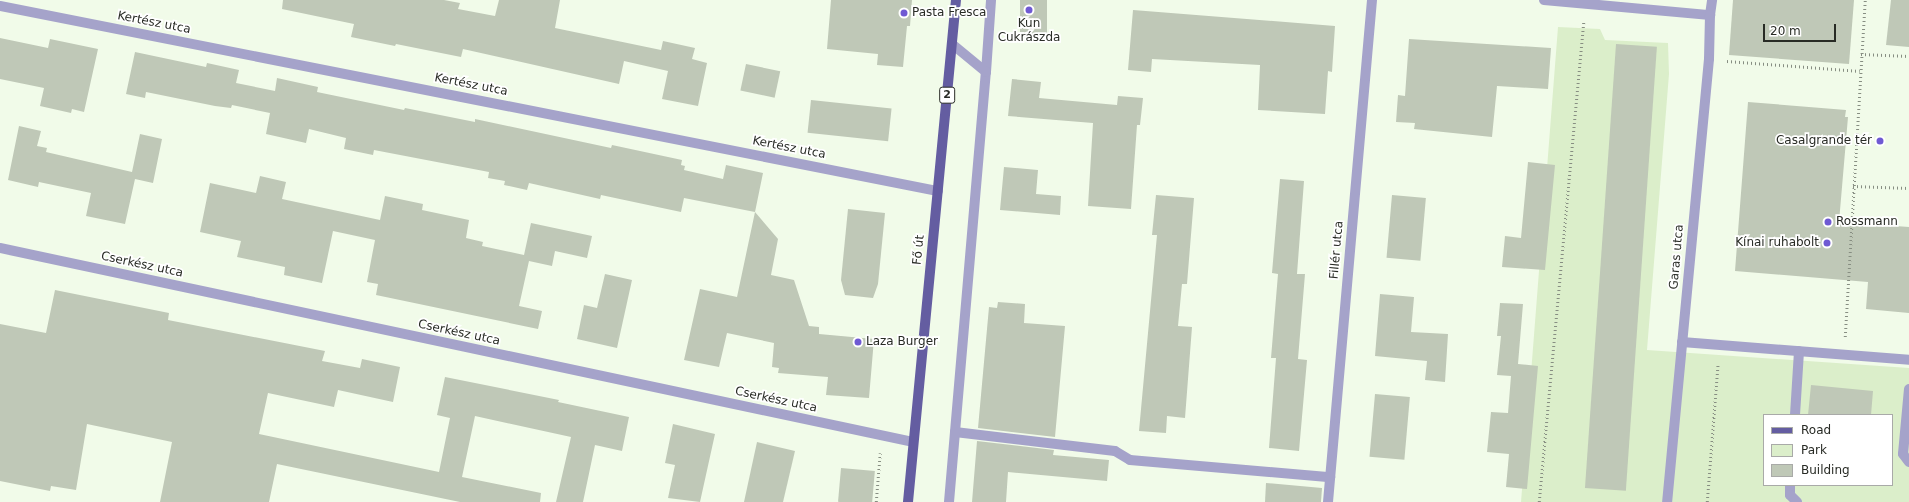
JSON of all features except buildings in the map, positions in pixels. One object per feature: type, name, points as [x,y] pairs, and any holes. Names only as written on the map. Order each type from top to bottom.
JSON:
[{"type":"main road","name":"Fő út","points":[[908,502],[956,0]]},
{"type":"street","points":[[949,502],[991,0]]},
{"type":"street","name":"Fillér utca","points":[[1328,502],[1372,0]]},
{"type":"street","points":[[1544,0],[1710,15]]},
{"type":"street","name":"Garas utca","points":[[1666,502],[1709,59],[1710,15],[1712,0]]},
{"type":"street","name":"Kertész utca","points":[[0,6],[938,191]]},
{"type":"street","points":[[952,44],[986,72]]},
{"type":"street","name":"Cserkész utca","points":[[0,248],[913,442]]},
{"type":"street","points":[[1682,342],[1909,360]]},
{"type":"street","points":[[1795,414],[1799,351]]},
{"type":"street","points":[[1909,389],[1903,454],[1909,462]]},
{"type":"street","points":[[955,432],[1115,451],[1130,460],[1330,477]]},
{"type":"street","points":[[1790,486],[1790,495],[1797,502]]},
{"type":"path","points":[[1844,355],[1864,0]]},
{"type":"path","points":[[1539,502],[1586,4]]},
{"type":"path","points":[[1861,54],[1909,56]]},
{"type":"path","points":[[1709,59],[1860,71]]},
{"type":"path","points":[[1853,186],[1909,188]]},
{"type":"path","points":[[1707,502],[1719,345]]},
{"type":"path","points":[[876,502],[882,436]]},
{"type":"green space","points":[[1558,27],[1600,29],[1605,40],[1668,43],[1669,74],[1647,350],[1909,368],[1909,502],[1521,502]]},
{"type":"place","name":"Kun Cukrászda","points":[[1029,10]]},
{"type":"place","name":"Pasta Fresca","points":[[904,13]]},
{"type":"place","name":"Casalgrande tér","points":[[1880,141]]},
{"type":"place","name":"Rossmann","points":[[1828,222]]},
{"type":"place","name":"Kínai ruhabolt","points":[[1827,243]]},
{"type":"place","name":"Laza Burger","points":[[858,342]]}]
